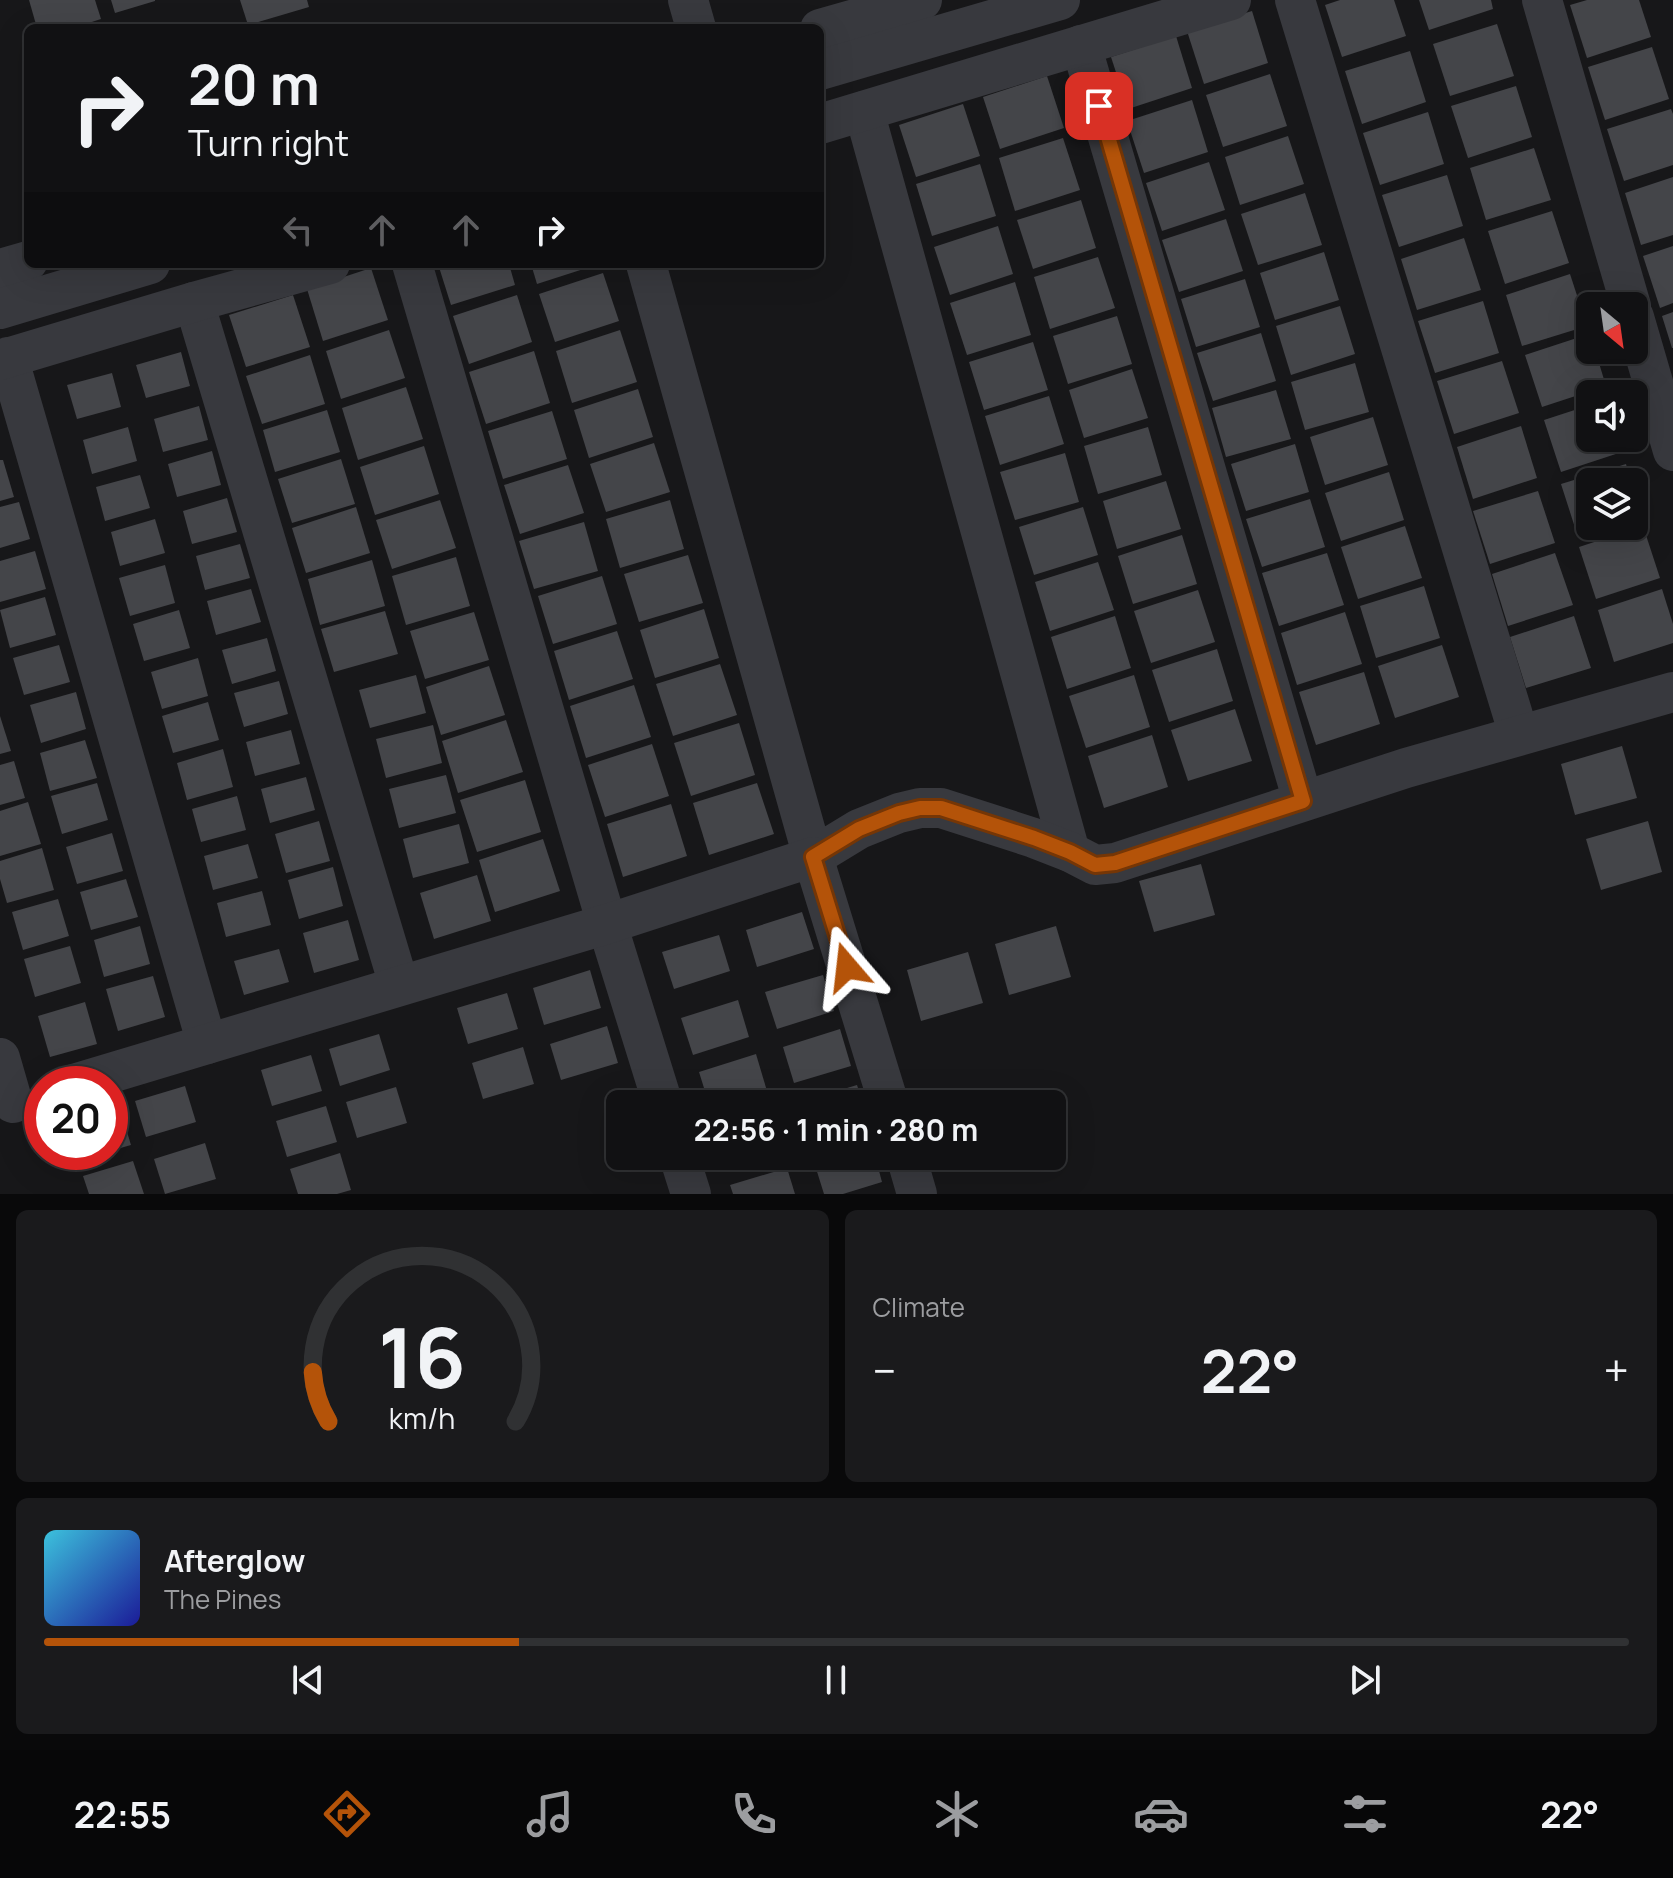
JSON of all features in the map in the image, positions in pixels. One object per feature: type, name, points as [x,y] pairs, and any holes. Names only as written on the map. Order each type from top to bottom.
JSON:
[{"type":"lane","points":[[688,0],[695,24]]},
{"type":"lane","points":[[824,28],[922,0]]},
{"type":"lane","points":[[824,69],[1060,0]]},
{"type":"lane","points":[[824,123],[1231,0]]},
{"type":"lane","points":[[1295,0],[1519,735]]},
{"type":"lane","points":[[1542,0],[1627,292]]},
{"type":"lane","points":[[1081,45],[1303,801]]},
{"type":"lane","points":[[864,111],[1070,852]]},
{"type":"lane","points":[[0,269],[24,262]]},
{"type":"lane","points":[[0,309],[137,268]]},
{"type":"lane","points":[[207,1044],[4,359],[316,268]]},
{"type":"lane","points":[[413,268],[659,1090]]},
{"type":"lane","points":[[647,268],[813,857],[885,1090]]},
{"type":"lane","points":[[194,302],[399,985]]},
{"type":"lane","points":[[1648,364],[1673,451]]},
{"type":"lane","points":[[128,1068],[607,924],[813,857],[859,829],[899,813],[920,808],[941,808],[1070,852],[1095,865],[1115,863],[1406,768],[1673,692]]},
{"type":"lane","points":[[0,1058],[18,1101]]},
{"type":"lane","points":[[683,1170],[691,1194]]},
{"type":"lane","points":[[910,1170],[917,1194]]},
{"type":"building","points":[[29,0],[95,0],[101,19],[85,24],[36,24]]},
{"type":"building","points":[[111,0],[155,0],[155,1],[115,13]]},
{"type":"building","points":[[240,0],[307,0],[309,7],[248,24]]},
{"type":"building","points":[[1340,0],[1394,0],[1406,36],[1342,57],[1325,5]]},
{"type":"building","points":[[1419,0],[1491,0],[1493,9],[1429,30]]},
{"type":"building","points":[[1587,0],[1639,0],[1651,37],[1587,58],[1570,5]]},
{"type":"building","points":[[1252,11],[1268,63],[1204,84],[1187,31]]},
{"type":"building","points":[[1497,24],[1514,76],[1450,96],[1433,44]]},
{"type":"building","points":[[1176,36],[1192,88],[1128,109],[1111,57]]},
{"type":"building","points":[[1652,47],[1669,99],[1605,120],[1588,67]]},
{"type":"building","points":[[1410,51],[1426,102],[1362,124],[1345,71]]},
{"type":"building","points":[[1270,74],[1287,126],[1223,147],[1206,95]]},
{"type":"building","points":[[1047,76],[1064,128],[1000,149],[983,97]]},
{"type":"building","points":[[1516,86],[1532,137],[1468,158],[1451,106]]},
{"type":"building","points":[[1192,100],[1208,152],[1144,173],[1127,121]]},
{"type":"building","points":[[963,104],[980,156],[916,177],[899,125]]},
{"type":"building","points":[[1671,109],[1673,165],[1624,181],[1607,129]]},
{"type":"building","points":[[1428,112],[1444,164],[1380,185],[1363,133]]},
{"type":"building","points":[[1288,136],[1304,184],[1240,205],[1225,157]]},
{"type":"building","points":[[1063,138],[1080,190],[1015,211],[999,158]]},
{"type":"building","points":[[1534,148],[1551,200],[1486,220],[1470,168]]},
{"type":"building","points":[[1209,162],[1225,210],[1162,231],[1146,183]]},
{"type":"building","points":[[980,164],[996,216],[932,236],[916,184]]},
{"type":"building","points":[[1447,175],[1463,226],[1399,247],[1382,195]]},
{"type":"building","points":[[1673,177],[1673,235],[1641,245],[1625,193]]},
{"type":"building","points":[[1305,193],[1322,245],[1258,265],[1241,214]]},
{"type":"building","points":[[1081,200],[1096,248],[1033,269],[1017,220]]},
{"type":"building","points":[[1552,211],[1569,263],[1505,284],[1488,231]]},
{"type":"building","points":[[1226,219],[1243,271],[1179,292],[1162,240]]},
{"type":"building","points":[[998,226],[1013,274],[950,295],[934,247]]},
{"type":"building","points":[[1464,238],[1481,290],[1417,310],[1401,259]]},
{"type":"building","points":[[1673,246],[1673,303],[1660,308],[1643,256]]},
{"type":"building","points":[[1324,252],[1339,300],[1275,320],[1260,273]]},
{"type":"building","points":[[1098,257],[1115,308],[1050,329],[1034,277]]},
{"type":"building","points":[[371,268],[388,320],[323,341],[307,289]]},
{"type":"building","points":[[439,268],[510,268],[515,285],[451,305]]},
{"type":"building","points":[[532,268],[587,268],[537,284]]},
{"type":"building","points":[[603,273],[619,321],[555,342],[539,294]]},
{"type":"building","points":[[1570,274],[1576,292],[1576,329],[1522,346],[1506,295]]},
{"type":"building","points":[[1245,279],[1260,327],[1196,347],[1181,299]]},
{"type":"building","points":[[1015,282],[1031,335],[967,355],[950,303]]},
{"type":"building","points":[[293,295],[310,347],[246,367],[229,315]]},
{"type":"building","points":[[517,295],[532,342],[469,364],[453,316]]},
{"type":"building","points":[[1483,301],[1499,353],[1435,373],[1418,321]]},
{"type":"building","points":[[1340,306],[1355,354],[1291,375],[1276,326]]},
{"type":"building","points":[[1673,312],[1673,348],[1672,348],[1662,316]]},
{"type":"building","points":[[1117,316],[1132,364],[1068,384],[1053,336]]},
{"type":"building","points":[[389,330],[405,378],[341,399],[326,351]]},
{"type":"building","points":[[620,330],[637,382],[572,403],[556,351]]},
{"type":"building","points":[[1261,333],[1276,381],[1213,401],[1197,353]]},
{"type":"building","points":[[1576,338],[1576,364],[1599,364],[1604,380],[1576,380],[1576,396],[1542,407],[1525,355]]},
{"type":"building","points":[[1033,342],[1048,390],[984,410],[969,362]]},
{"type":"building","points":[[534,351],[550,403],[486,424],[469,372]]},
{"type":"building","points":[[181,352],[190,386],[146,398],[136,365]]},
{"type":"building","points":[[310,355],[325,404],[262,424],[246,376]]},
{"type":"building","points":[[1502,361],[1519,413],[1454,434],[1437,381]]},
{"type":"building","points":[[1355,363],[1369,412],[1305,430],[1291,382]]},
{"type":"building","points":[[1132,369],[1148,418],[1084,438],[1069,390]]},
{"type":"building","points":[[112,373],[121,407],[77,419],[67,385]]},
{"type":"building","points":[[406,387],[423,439],[358,460],[342,408]]},
{"type":"building","points":[[638,389],[653,437],[589,458],[574,410]]},
{"type":"building","points":[[1276,390],[1291,439],[1226,457],[1212,408]]},
{"type":"building","points":[[1049,396],[1064,444],[1000,465],[985,416]]},
{"type":"building","points":[[199,406],[208,440],[163,452],[154,419]]},
{"type":"building","points":[[327,410],[340,452],[275,472],[263,430]]},
{"type":"building","points":[[1576,410],[1576,452],[1622,452],[1561,472],[1544,420]]},
{"type":"building","points":[[552,411],[567,459],[503,479],[488,431]]},
{"type":"building","points":[[1373,417],[1388,465],[1325,485],[1310,437]]},
{"type":"building","points":[[1521,426],[1537,478],[1473,499],[1457,447]]},
{"type":"building","points":[[128,427],[137,461],[92,474],[83,440]]},
{"type":"building","points":[[1148,427],[1162,475],[1098,494],[1084,446]]},
{"type":"building","points":[[654,443],[670,492],[606,512],[590,464]]},
{"type":"building","points":[[1295,444],[1309,492],[1246,511],[1231,464]]},
{"type":"building","points":[[424,446],[439,494],[375,515],[360,467]]},
{"type":"building","points":[[212,451],[221,485],[177,497],[168,464]]},
{"type":"building","points":[[1065,453],[1079,502],[1015,520],[1000,472]]},
{"type":"building","points":[[341,459],[355,504],[292,523],[278,479]]},
{"type":"building","points":[[0,460],[3,460],[14,497],[0,501]]},
{"type":"building","points":[[568,465],[584,513],[520,534],[504,485]]},
{"type":"building","points":[[1389,472],[1404,520],[1341,541],[1325,493]]},
{"type":"building","points":[[140,475],[150,508],[105,521],[96,487]]},
{"type":"building","points":[[1576,479],[1576,531],[1561,484]]},
{"type":"building","points":[[1166,481],[1181,529],[1117,549],[1103,501]]},
{"type":"building","points":[[1538,491],[1555,543],[1490,564],[1473,511]]},
{"type":"building","points":[[227,498],[237,532],[192,544],[183,511]]},
{"type":"building","points":[[1310,499],[1325,547],[1262,567],[1246,519]]},
{"type":"building","points":[[440,500],[456,548],[392,569],[376,520]]},
{"type":"building","points":[[670,500],[684,549],[620,568],[606,519]]},
{"type":"building","points":[[19,502],[30,539],[0,548],[0,507]]},
{"type":"building","points":[[356,507],[370,553],[306,573],[292,528]]},
{"type":"building","points":[[1083,507],[1098,555],[1034,575],[1019,527]]},
{"type":"building","points":[[155,519],[165,553],[120,566],[111,532]]},
{"type":"building","points":[[584,522],[598,571],[534,589],[519,541]]},
{"type":"building","points":[[1405,526],[1422,578],[1358,599],[1341,547]]},
{"type":"building","points":[[1182,535],[1197,584],[1133,604],[1118,556]]},
{"type":"building","points":[[1600,540],[1648,540],[1660,578],[1596,599],[1579,547]]},
{"type":"building","points":[[240,544],[250,578],[205,590],[196,556]]},
{"type":"building","points":[[35,551],[46,589],[0,602],[0,561]]},
{"type":"building","points":[[1327,553],[1344,605],[1279,626],[1262,573]]},
{"type":"building","points":[[1555,553],[1573,605],[1508,626],[1492,574]]},
{"type":"building","points":[[688,555],[703,603],[639,622],[624,574]]},
{"type":"building","points":[[456,557],[470,606],[406,625],[392,576]]},
{"type":"building","points":[[372,560],[385,606],[320,625],[308,579]]},
{"type":"building","points":[[1098,562],[1114,610],[1050,631],[1035,582]]},
{"type":"building","points":[[165,565],[175,603],[130,616],[119,578]]},
{"type":"building","points":[[602,576],[617,624],[553,644],[538,596]]},
{"type":"building","points":[[1424,586],[1440,638],[1376,658],[1360,606]]},
{"type":"building","points":[[251,589],[261,622],[216,635],[207,601]]},
{"type":"building","points":[[1662,589],[1673,624],[1673,643],[1614,662],[1598,610]]},
{"type":"building","points":[[1198,590],[1215,642],[1151,663],[1134,611]]},
{"type":"building","points":[[45,597],[56,635],[10,648],[0,610]]},
{"type":"building","points":[[704,609],[719,658],[655,678],[640,630]]},
{"type":"building","points":[[179,610],[190,648],[144,661],[133,624]]},
{"type":"building","points":[[385,611],[398,654],[334,672],[321,629]]},
{"type":"building","points":[[474,612],[489,660],[425,679],[410,631]]},
{"type":"building","points":[[1345,612],[1362,664],[1297,685],[1281,633]]},
{"type":"building","points":[[1115,616],[1131,668],[1067,689],[1051,637]]},
{"type":"building","points":[[1574,616],[1591,668],[1526,688],[1510,637]]},
{"type":"building","points":[[617,631],[633,679],[569,700],[554,651]]},
{"type":"building","points":[[267,638],[276,671],[232,684],[222,650]]},
{"type":"building","points":[[59,645],[70,682],[24,695],[13,658]]},
{"type":"building","points":[[1442,645],[1459,697],[1395,718],[1378,666]]},
{"type":"building","points":[[1217,649],[1233,701],[1169,722],[1152,670]]},
{"type":"building","points":[[198,658],[208,696],[162,709],[151,672]]},
{"type":"building","points":[[720,664],[737,715],[673,736],[656,684]]},
{"type":"building","points":[[489,666],[505,715],[441,735],[426,687]]},
{"type":"building","points":[[1364,672],[1380,724],[1316,745],[1299,692]]},
{"type":"building","points":[[416,675],[426,713],[370,728],[359,690]]},
{"type":"building","points":[[1134,675],[1150,727],[1086,748],[1069,696]]},
{"type":"building","points":[[279,681],[288,714],[244,727],[234,693]]},
{"type":"building","points":[[634,685],[651,737],[586,758],[570,706]]},
{"type":"building","points":[[76,692],[86,729],[41,743],[30,705]]},
{"type":"building","points":[[208,702],[219,740],[173,753],[162,716]]},
{"type":"building","points":[[1235,709],[1252,761],[1188,781],[1171,730]]},
{"type":"building","points":[[0,716],[11,751],[0,754]]},
{"type":"building","points":[[506,720],[523,772],[458,793],[442,741]]},
{"type":"building","points":[[739,723],[755,775],[691,796],[674,743]]},
{"type":"building","points":[[433,725],[442,763],[386,778],[376,739]]},
{"type":"building","points":[[291,730],[300,764],[255,776],[246,742]]},
{"type":"building","points":[[1152,735],[1168,787],[1104,808],[1088,756]]},
{"type":"building","points":[[85,740],[97,778],[50,791],[40,753]]},
{"type":"building","points":[[652,744],[669,796],[605,817],[588,765]]},
{"type":"building","points":[[1622,746],[1637,798],[1575,815],[1561,764]]},
{"type":"building","points":[[223,749],[233,787],[187,800],[177,763]]},
{"type":"building","points":[[14,761],[25,798],[0,805],[0,765]]},
{"type":"building","points":[[446,775],[456,813],[399,828],[389,789]]},
{"type":"building","points":[[306,777],[315,810],[270,823],[261,789]]},
{"type":"building","points":[[525,780],[541,832],[477,852],[460,800]]},
{"type":"building","points":[[97,783],[108,820],[62,834],[51,796]]},
{"type":"building","points":[[757,783],[774,834],[709,855],[693,803]]},
{"type":"building","points":[[237,796],[246,830],[201,842],[192,809]]},
{"type":"building","points":[[28,802],[41,844],[0,856],[0,811]]},
{"type":"building","points":[[671,804],[687,856],[623,877],[607,824]]},
{"type":"building","points":[[319,821],[330,861],[286,873],[275,834]]},
{"type":"building","points":[[1648,821],[1662,872],[1601,890],[1586,839]]},
{"type":"building","points":[[459,824],[469,863],[413,878],[403,839]]},
{"type":"building","points":[[112,833],[123,871],[77,884],[66,847]]},
{"type":"building","points":[[543,839],[560,891],[495,912],[479,860]]},
{"type":"building","points":[[248,844],[258,878],[213,890],[204,856]]},
{"type":"building","points":[[42,848],[54,890],[7,903],[0,879],[0,861]]},
{"type":"building","points":[[1201,864],[1215,915],[1154,932],[1139,881]]},
{"type":"building","points":[[333,867],[343,906],[299,919],[288,880]]},
{"type":"building","points":[[477,875],[491,921],[434,939],[420,893]]},
{"type":"building","points":[[126,879],[138,917],[91,930],[80,892]]},
{"type":"building","points":[[262,891],[271,925],[226,937],[217,903]]},
{"type":"building","points":[[58,899],[69,936],[23,950],[12,912]]},
{"type":"building","points":[[802,912],[814,949],[757,967],[746,930]]},
{"type":"building","points":[[348,920],[359,960],[314,973],[303,933]]},
{"type":"building","points":[[140,926],[150,964],[104,977],[94,940]]},
{"type":"building","points":[[1056,926],[1071,977],[1009,995],[995,944]]},
{"type":"building","points":[[719,935],[730,971],[674,989],[662,952]]},
{"type":"building","points":[[70,946],[81,983],[35,997],[24,959]]},
{"type":"building","points":[[279,949],[289,982],[244,995],[234,961]]},
{"type":"building","points":[[968,952],[983,1003],[921,1021],[907,970]]},
{"type":"building","points":[[590,970],[601,1008],[544,1025],[533,988]]},
{"type":"building","points":[[823,975],[834,1011],[777,1029],[765,992]]},
{"type":"building","points":[[153,976],[165,1017],[118,1031],[106,989]]},
{"type":"building","points":[[507,993],[518,1029],[468,1044],[457,1008]]},
{"type":"building","points":[[738,1000],[749,1037],[693,1055],[681,1018]]},
{"type":"building","points":[[85,1002],[97,1044],[50,1057],[38,1016]]},
{"type":"building","points":[[607,1026],[618,1063],[561,1080],[550,1044]]},
{"type":"building","points":[[840,1029],[851,1066],[794,1083],[783,1047]]},
{"type":"building","points":[[379,1034],[390,1070],[340,1086],[329,1049]]},
{"type":"building","points":[[523,1047],[534,1084],[483,1099],[472,1063]]},
{"type":"building","points":[[756,1054],[767,1090],[705,1090],[699,1072]]},
{"type":"building","points":[[311,1055],[322,1091],[272,1106],[261,1070]]},
{"type":"building","points":[[857,1085],[859,1090],[840,1090]]},
{"type":"building","points":[[185,1086],[196,1122],[146,1137],[135,1101]]},
{"type":"building","points":[[396,1087],[407,1123],[357,1138],[346,1102]]},
{"type":"building","points":[[326,1106],[337,1142],[287,1157],[276,1121]]},
{"type":"building","points":[[205,1143],[216,1179],[165,1194],[154,1159]]},
{"type":"building","points":[[340,1153],[351,1190],[337,1194],[298,1194],[290,1169]]},
{"type":"building","points":[[133,1161],[144,1194],[89,1194],[83,1176],[103,1170],[128,1170],[128,1162]]},
{"type":"building","points":[[788,1170],[795,1194],[733,1194],[730,1185]]},
{"type":"building","points":[[816,1170],[879,1170],[882,1182],[843,1194],[824,1194]]},
{"type":"route","points":[[847,967],[813,857],[859,829],[899,813],[920,808],[941,808],[961,813],[1034,838],[1095,865],[1115,863],[1303,801],[1099,106]]}]
